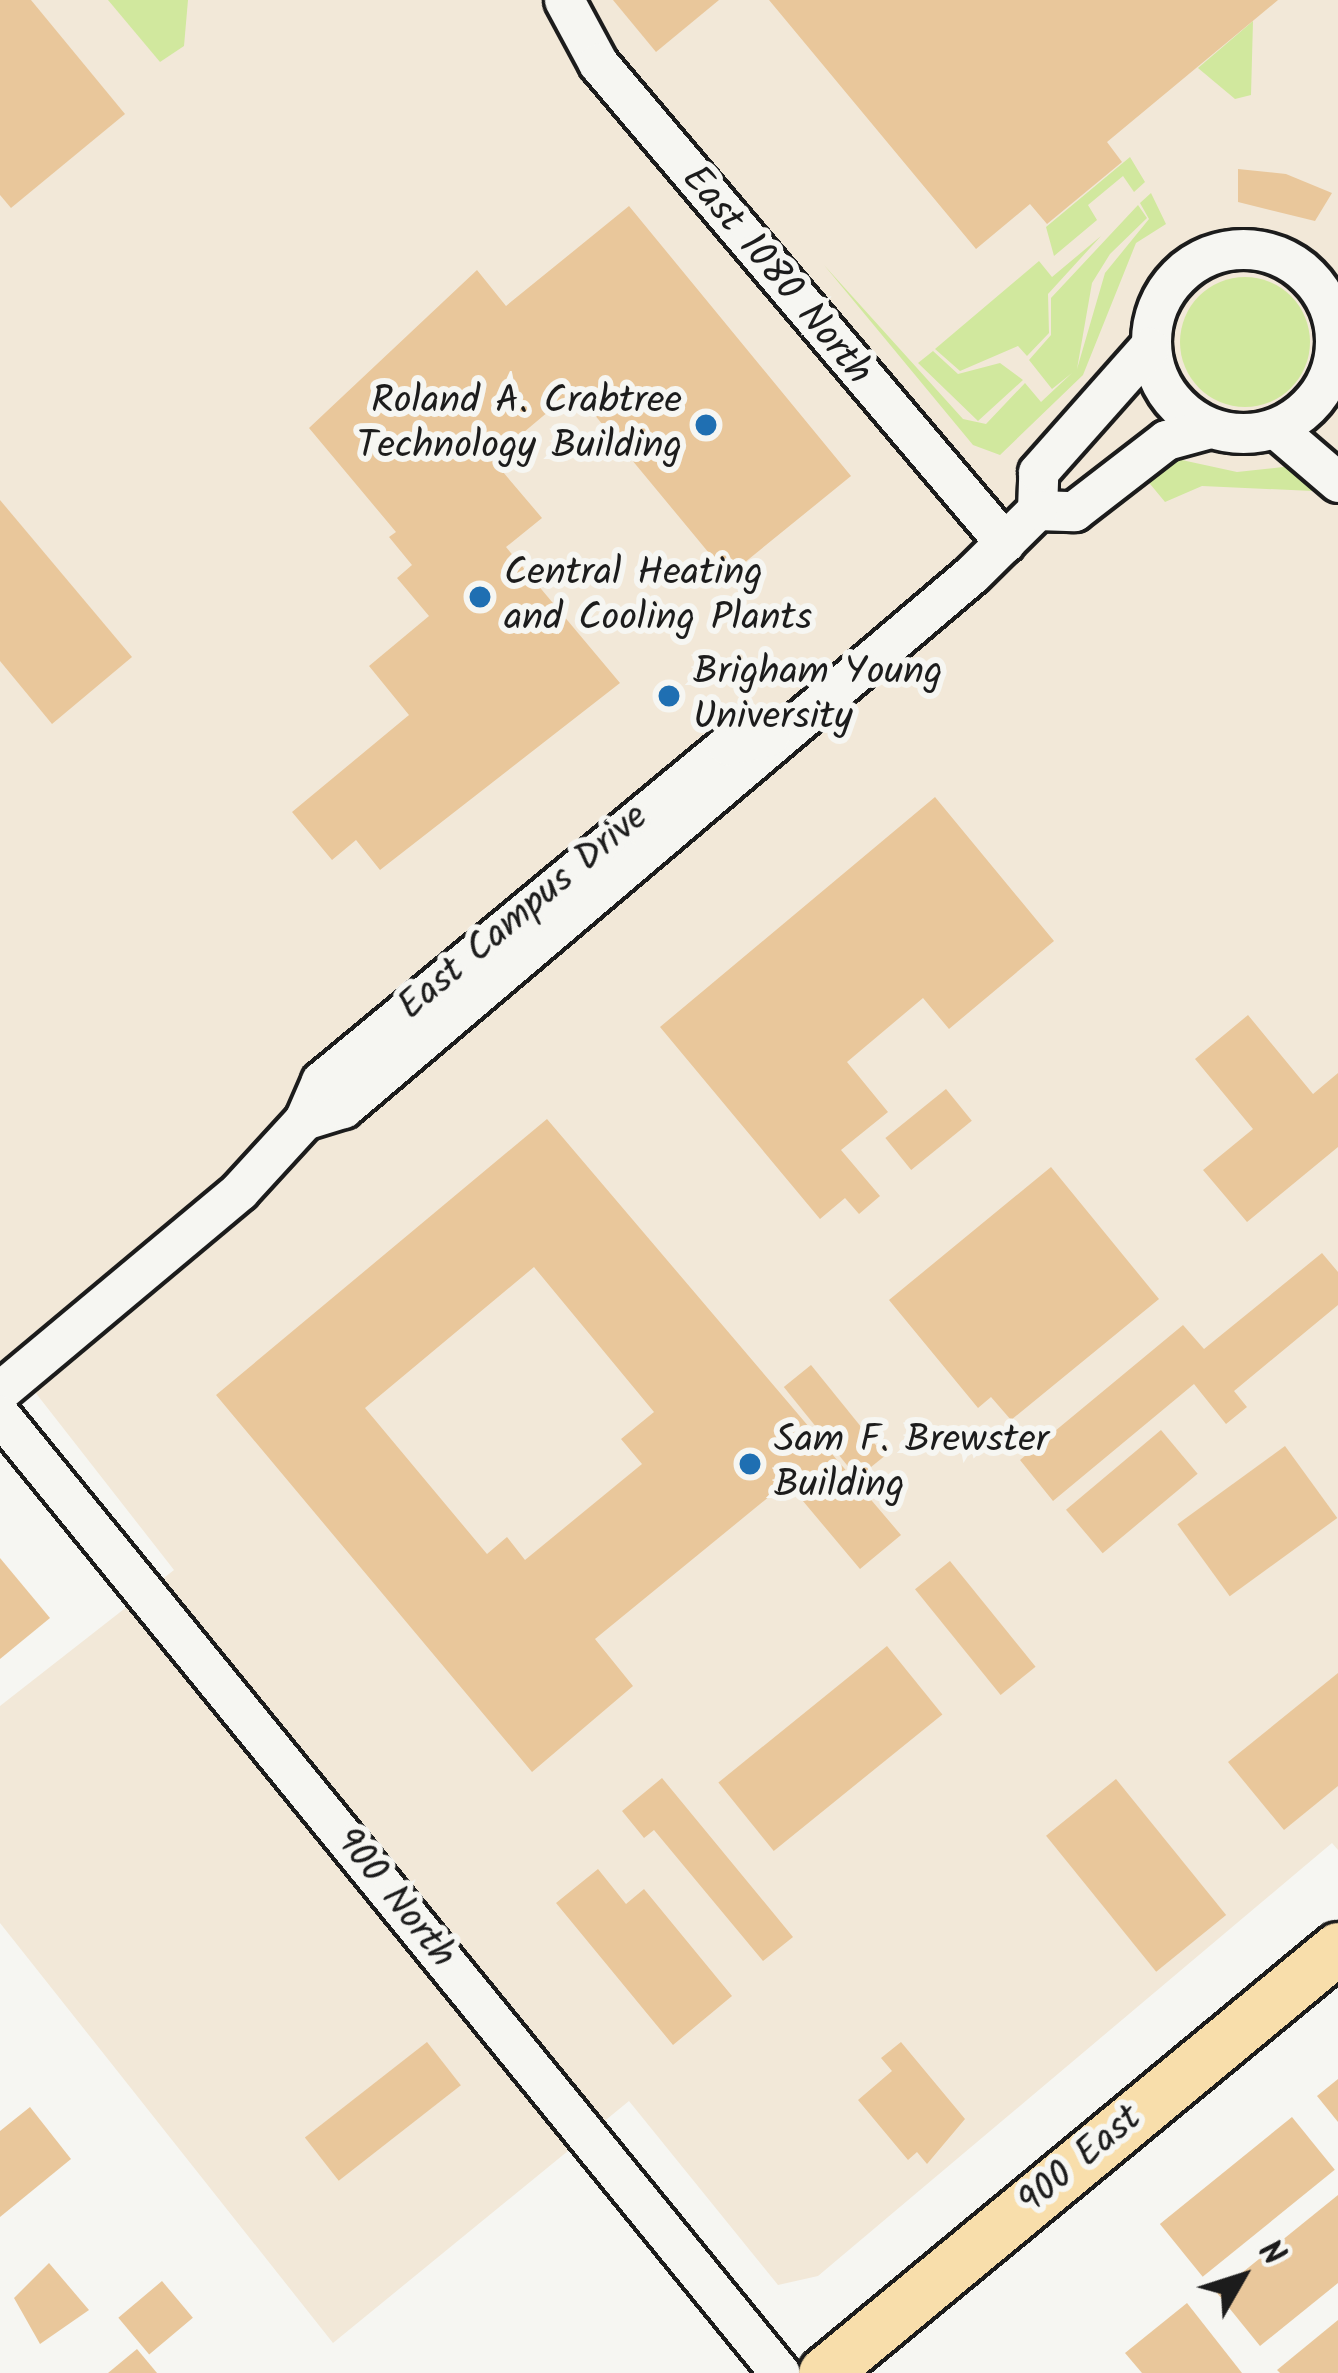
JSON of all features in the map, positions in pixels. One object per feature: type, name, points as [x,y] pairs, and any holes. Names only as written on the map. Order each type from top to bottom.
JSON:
[{"type":"main road","name":"900 East","points":[[824,2373],[1338,1948]]},
{"type":"street","name":"East 1080 North","points":[[564,0],[598,63],[1005,543]]},
{"type":"street","points":[[1037,510],[1074,511],[1166,440],[1206,429],[1275,428],[1329,406],[1336,336],[1329,306],[1314,280],[1262,250],[1203,257],[1178,275],[1149,347],[1161,384],[1206,429]]},
{"type":"street","name":"East Campus Drive","points":[[0,1391],[239,1191],[304,1120],[343,1108],[733,787],[769,736],[1005,543],[1037,510],[1038,472],[1149,347]]},
{"type":"street","points":[[1275,428],[1338,482]]},
{"type":"street","name":"900 North","points":[[0,1415],[780,2373]]},
{"type":"shaded area","name":"Brigham Young University","points":[[0,0],[1338,0],[1338,1850],[1332,1843],[818,2276],[778,2285],[629,2101],[333,2343],[0,1923],[0,1706],[174,1570],[35,1392],[0,1418]]},
{"type":"green space","points":[[108,0],[188,0],[184,46],[160,62]]},
{"type":"green space","points":[[1253,21],[1251,95],[1235,99],[1198,68]]},
{"type":"green space","points":[[1130,157],[1145,182],[1134,192],[1123,176],[1088,205],[1097,220],[1054,256],[1046,227]]},
{"type":"green space","points":[[1151,193],[1166,224],[1136,243],[1083,375],[1000,455],[973,445],[824,265],[963,419],[986,424],[1025,383],[1041,402],[1072,373],[1052,389],[1029,360],[1051,335],[1051,298],[1138,205],[1147,218],[1110,254],[1092,283],[1077,369],[1105,273],[1149,219],[1140,203]]},
{"type":"green space","points":[[1101,236],[1048,294],[1049,333],[1027,356],[1018,346],[960,371],[935,349],[1039,261],[1052,277]]},
{"type":"green space","points":[[1245,277],[1270,282],[1291,296],[1305,317],[1310,342],[1305,367],[1291,388],[1270,402],[1245,407],[1220,402],[1199,388],[1185,367],[1180,342],[1185,317],[1199,296],[1220,282]]},
{"type":"green space","points":[[933,351],[958,374],[1000,363],[1023,380],[978,421],[918,363]]},
{"type":"green space","points":[[1168,457],[1237,472],[1301,465],[1334,492],[1202,486],[1165,502],[1141,473]]},
{"type":"building","points":[[0,0],[31,0],[125,114],[11,208],[0,195]]},
{"type":"building","points":[[613,0],[719,0],[656,52]]},
{"type":"building","points":[[769,0],[1278,0],[1107,142],[1122,162],[1047,224],[1030,204],[976,249]]},
{"type":"building","points":[[1238,169],[1286,174],[1332,193],[1315,221],[1238,202]]},
{"type":"building","points":[[629,206],[851,476],[728,576],[574,390],[492,459],[542,518],[506,547],[620,683],[380,870],[356,840],[332,860],[292,812],[409,715],[369,666],[429,616],[397,578],[412,565],[389,537],[396,532],[309,428],[477,270],[506,306]]},
{"type":"building","points":[[0,500],[132,657],[52,724],[0,661]]},
{"type":"building","points":[[935,797],[1054,941],[949,1029],[923,998],[847,1062],[888,1112],[841,1150],[880,1196],[859,1214],[845,1198],[820,1219],[660,1027]]},
{"type":"building","points":[[1248,1015],[1313,1094],[1338,1073],[1338,1147],[1247,1222],[1203,1170],[1253,1129],[1195,1059]]},
{"type":"building","points":[[946,1089],[972,1121],[911,1170],[885,1138]]},
{"type":"building","name":"Sam F. Brewster Building","points":[[547,1119],[901,1535],[860,1569],[787,1482],[595,1639],[633,1686],[532,1772],[216,1395]],"holes":[[[534,1267],[654,1412],[621,1439],[642,1464],[525,1560],[507,1537],[487,1554],[365,1408]]]},
{"type":"building","points":[[1051,1167],[1159,1299],[1011,1420],[991,1397],[978,1408],[889,1300]]},
{"type":"building","points":[[1322,1253],[1338,1272],[1338,1305],[1234,1391],[1247,1407],[1226,1424],[1194,1384],[1053,1501],[1020,1460],[1183,1325],[1204,1349]]},
{"type":"building","points":[[811,1365],[885,1456],[857,1478],[784,1387]]},
{"type":"building","points":[[1161,1430],[1198,1474],[1103,1553],[1066,1510]]},
{"type":"building","points":[[1285,1446],[1337,1518],[1230,1596],[1177,1524]]},
{"type":"building","points":[[0,1558],[50,1618],[0,1659]]},
{"type":"building","points":[[950,1561],[1036,1667],[1001,1695],[915,1589]]},
{"type":"building","points":[[887,1646],[942,1714],[774,1851],[718,1783]]},
{"type":"building","points":[[1338,1673],[1338,1786],[1284,1830],[1228,1762]]},
{"type":"building","points":[[662,1778],[793,1937],[763,1961],[654,1830],[644,1838],[622,1811]]},
{"type":"building","points":[[1116,1779],[1226,1915],[1156,1972],[1046,1836]]},
{"type":"building","points":[[598,1869],[626,1904],[644,1889],[732,1996],[673,2045],[556,1903]]},
{"type":"building","points":[[427,2042],[461,2085],[339,2181],[305,2137]]},
{"type":"building","points":[[901,2042],[965,2119],[927,2164],[917,2152],[908,2160],[858,2100],[892,2071],[881,2058]]},
{"type":"building","points":[[1338,2079],[1338,2122],[1317,2096]]},
{"type":"building","points":[[30,2107],[71,2159],[0,2217],[0,2131]]},
{"type":"building","points":[[1292,2117],[1335,2170],[1203,2277],[1160,2224]]},
{"type":"building","points":[[1338,2195],[1338,2283],[1260,2346],[1217,2293]]},
{"type":"building","points":[[49,2263],[89,2310],[40,2344],[14,2298]]},
{"type":"building","points":[[162,2281],[193,2318],[149,2354],[118,2318]]},
{"type":"building","points":[[1187,2303],[1242,2373],[1142,2373],[1125,2353]]},
{"type":"building","points":[[1338,2320],[1338,2373],[1277,2370]]},
{"type":"building","points":[[137,2349],[157,2373],[108,2373]]},
{"type":"place","name":"Roland A. Crabtree Technology Building","points":[[706,425]]},
{"type":"place","name":"Central Heating and Cooling Plants","points":[[480,597]]},
{"type":"place","name":"Brigham Young University","points":[[669,696]]},
{"type":"place","name":"Sam F. Brewster Building","points":[[750,1464]]}]
